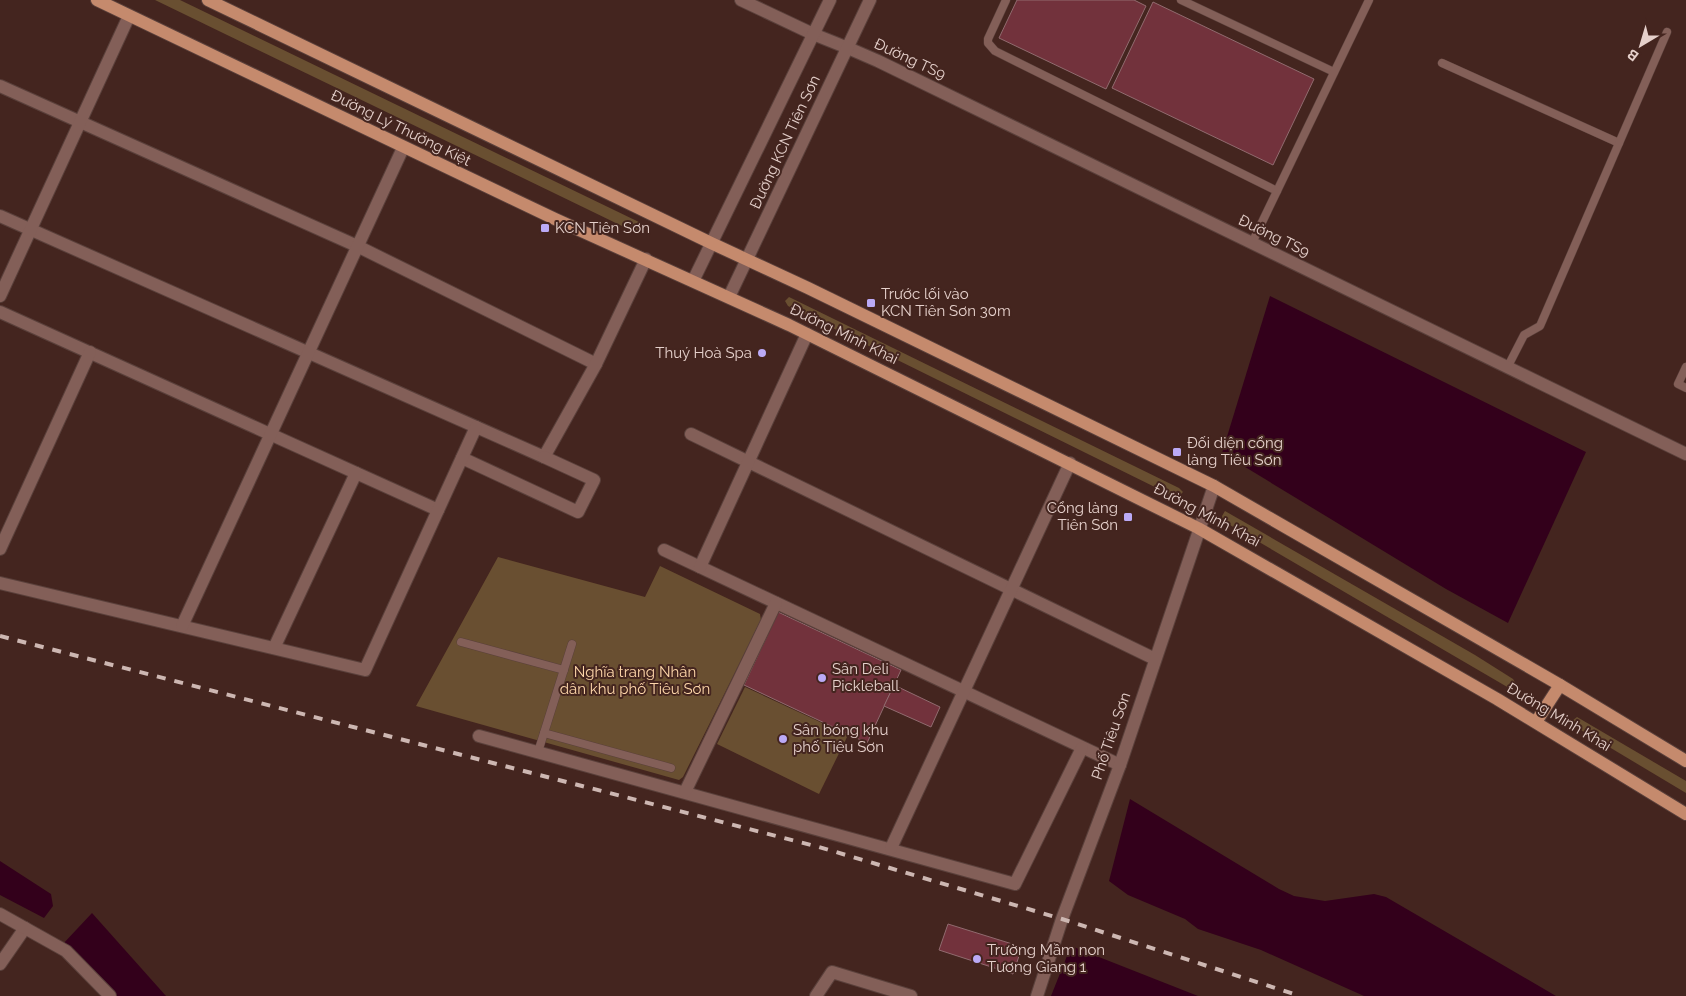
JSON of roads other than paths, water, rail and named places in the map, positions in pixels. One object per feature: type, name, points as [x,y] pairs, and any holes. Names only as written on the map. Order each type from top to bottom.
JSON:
[{"type":"main road","name":"Đường Lý Thường Kiệt","points":[[97,0],[403,148],[693,281]]},
{"type":"main road","name":"Đường Lý Thường Kiệt","points":[[208,0],[711,243]]},
{"type":"main road","name":"Đường Minh Khai","points":[[711,243],[1214,486],[1560,685],[1686,761]]},
{"type":"main road","name":"Đường Minh Khai","points":[[693,281],[807,334],[1070,462],[1198,528],[1536,722],[1686,814]]},
{"type":"main road","points":[[1536,722],[1560,685]]},
{"type":"street","name":"Đường TS9","points":[[741,0],[813,34],[878,61],[1686,454]]},
{"type":"street","name":"Đường KCN Tiên Sơn","points":[[693,281],[830,0]]},
{"type":"street","name":"Đường KCN Tiên Sơn","points":[[729,297],[870,0]]},
{"type":"street","points":[[0,296],[129,16]]},
{"type":"street","points":[[0,86],[357,246],[596,364]]},
{"type":"street","points":[[182,626],[403,148]]},
{"type":"street","points":[[0,216],[594,480],[578,512],[462,458]]},
{"type":"street","points":[[544,457],[596,364],[646,259]]},
{"type":"street","points":[[0,312],[438,510]]},
{"type":"street","points":[[700,567],[807,334]]},
{"type":"street","points":[[0,549],[90,352]]},
{"type":"street","points":[[0,583],[365,670],[476,427]]},
{"type":"street","points":[[691,434],[1154,659]]},
{"type":"street","points":[[892,848],[1070,462]]},
{"type":"street","points":[[274,648],[356,472]]},
{"type":"street","name":"Phố Tiêu Sơn","points":[[1037,996],[1062,919],[1120,765],[1198,528],[1214,486]]},
{"type":"street","points":[[664,550],[1120,765]]},
{"type":"street","points":[[685,792],[776,603]]},
{"type":"street","points":[[479,736],[892,848],[1015,884],[1082,748]]},
{"type":"street","points":[[0,914],[66,951],[110,996]]},
{"type":"street","points":[[0,964],[25,928]]},
{"type":"street","points":[[816,996],[832,972],[910,996]]},
{"type":"lane","points":[[1006,0],[988,39],[988,43],[995,51],[1277,190]]},
{"type":"lane","points":[[1181,0],[1334,72]]},
{"type":"lane","points":[[1252,243],[1370,0]]},
{"type":"lane","points":[[1508,368],[1524,335],[1540,326],[1667,32]]},
{"type":"lane","points":[[1442,63],[1619,143]]},
{"type":"lane","points":[[1686,366],[1678,384],[1686,388]]},
{"type":"lane","points":[[461,642],[564,670]]},
{"type":"lane","points":[[538,752],[572,644]]},
{"type":"lane","points":[[544,733],[671,768]]},
{"type":"railway","points":[[0,636],[819,847],[1062,919],[1300,996]]},
{"type":"place","name":"KCN Tiên Sơn","points":[[545,228]]},
{"type":"place","name":"Trước lối vào KCN Tiên Sơn 30m","points":[[871,303]]},
{"type":"place","name":"Thuý Hoà Spa","points":[[762,353]]},
{"type":"place","name":"Đối diện cổng làng Tiêu Sơn","points":[[1177,452]]},
{"type":"place","name":"Cổng làng Tiên Sơn","points":[[1128,517]]},
{"type":"place","name":"Sân Deli Pickleball","points":[[822,678]]},
{"type":"place","name":"Sân bóng khu phố Tiêu Sơn","points":[[783,739]]},
{"type":"place","name":"Trường Mầm non Tương Giang 1","points":[[977,959]]},
{"type":"park label","name":"Nghĩa trang Nhân dân khu phố Tiêu Sơn","points":[[635,680]]}]
